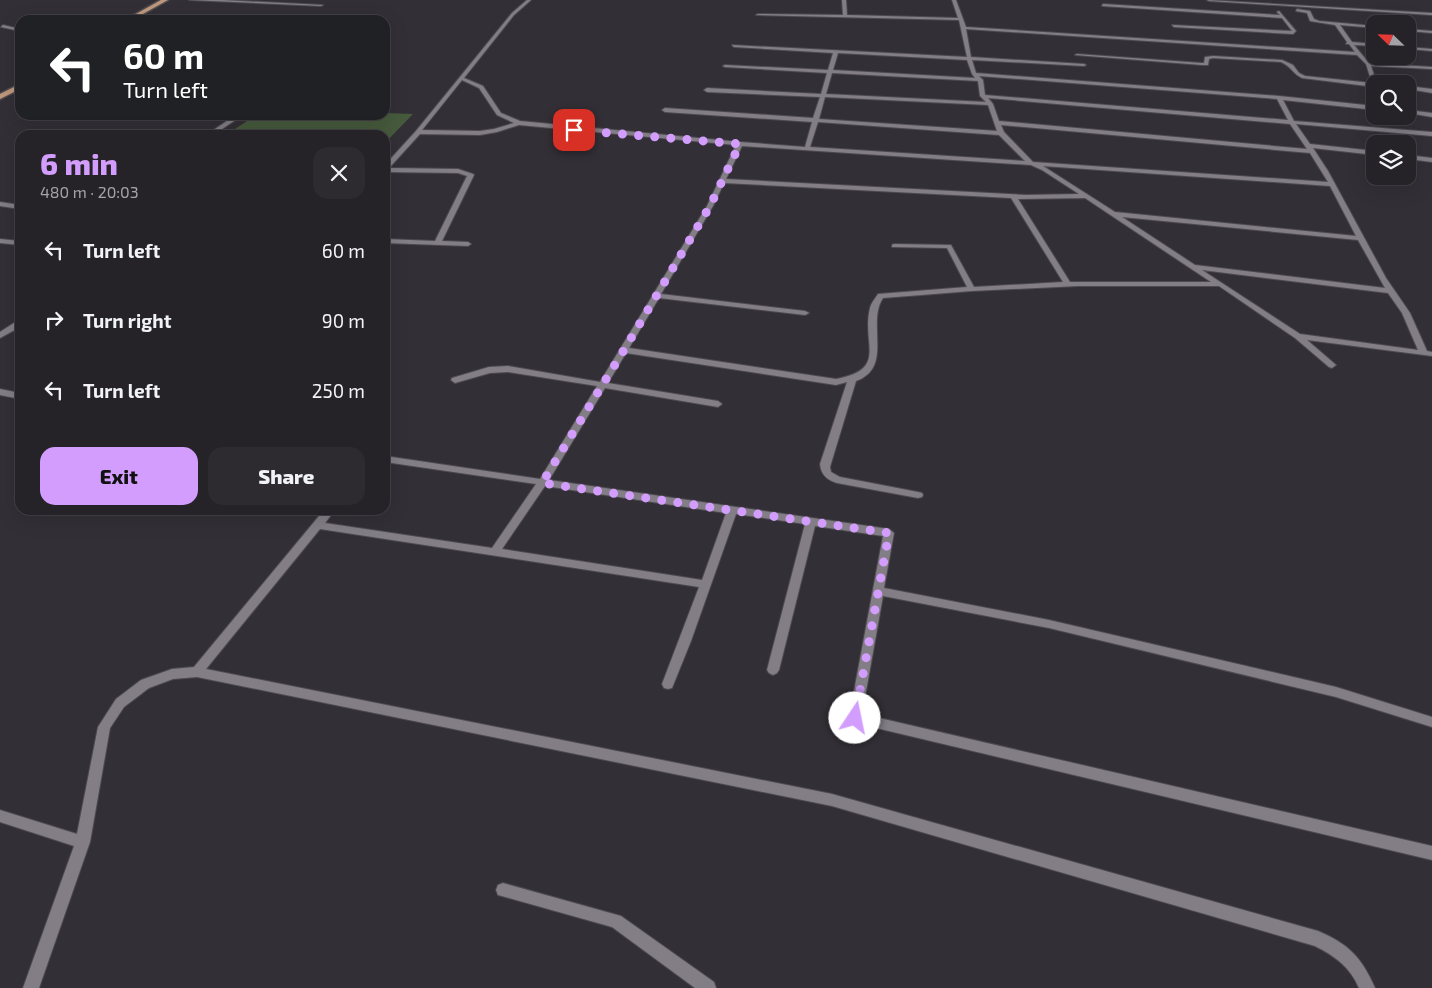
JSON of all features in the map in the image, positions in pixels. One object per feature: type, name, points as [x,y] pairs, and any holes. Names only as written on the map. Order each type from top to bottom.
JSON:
[{"type":"main road","points":[[139,15],[168,2]]},
{"type":"main road","points":[[148,15],[168,2]]},
{"type":"main road","points":[[0,90],[15,82]]},
{"type":"main road","points":[[0,97],[15,89]]},
{"type":"street","points":[[191,0],[321,5]]},
{"type":"street","points":[[390,163],[418,132],[512,14],[529,0]]},
{"type":"street","points":[[844,0],[845,17]]},
{"type":"street","points":[[954,0],[962,19],[974,74],[980,80],[983,96],[990,104],[999,123],[1001,133],[1030,163],[1086,196],[1221,284],[1298,336],[1332,365]]},
{"type":"street","points":[[1209,0],[1432,14]]},
{"type":"street","points":[[1348,0],[1353,8]]},
{"type":"street","points":[[1174,26],[1292,33],[1294,31],[1273,3]]},
{"type":"street","points":[[1102,5],[1283,17]]},
{"type":"street","points":[[1277,9],[1309,12],[1312,20],[1366,26]]},
{"type":"street","points":[[758,15],[962,19]]},
{"type":"street","points":[[1337,24],[1348,43],[1366,62]]},
{"type":"street","points":[[3,26],[15,29]]},
{"type":"street","points":[[964,28],[1358,54]]},
{"type":"street","points":[[1416,31],[1432,32]]},
{"type":"street","points":[[1348,43],[1366,44]]},
{"type":"street","points":[[734,46],[1084,65]]},
{"type":"street","points":[[1416,49],[1432,50]]},
{"type":"street","points":[[807,148],[836,52]]},
{"type":"street","points":[[1077,55],[1202,64],[1206,64],[1207,58],[1212,57],[1282,62],[1291,65],[1296,69],[1297,74],[1304,77],[1366,83]]},
{"type":"street","points":[[1384,65],[1432,68]]},
{"type":"street","points":[[725,66],[980,80]]},
{"type":"street","points":[[974,74],[1280,98],[1366,107]]},
{"type":"street","points":[[460,78],[481,87],[499,114],[519,124],[740,144],[1332,184]]},
{"type":"street","points":[[1416,89],[1432,91]]},
{"type":"street","points":[[707,90],[990,104]]},
{"type":"street","points":[[983,96],[1432,134]]},
{"type":"street","points":[[1280,98],[1292,122],[1332,184],[1360,238],[1391,291],[1406,313],[1423,352]]},
{"type":"street","points":[[665,110],[1001,133]]},
{"type":"street","points":[[1416,113],[1432,115]]},
{"type":"street","points":[[217,130],[232,120]]},
{"type":"street","points":[[999,123],[1366,152]]},
{"type":"street","points":[[418,132],[480,133],[519,124]]},
{"type":"street","points":[[495,552],[542,483],[657,296],[710,206],[740,144]]},
{"type":"street","points":[[1416,158],[1432,160]]},
{"type":"street","points":[[390,169],[458,171],[471,175],[438,242]]},
{"type":"street","points":[[722,181],[1014,197],[1086,196]]},
{"type":"street","points":[[1014,197],[1068,284]]},
{"type":"street","points":[[0,204],[15,206]]},
{"type":"street","points":[[1113,214],[1360,238]]},
{"type":"street","points":[[0,241],[15,242]]},
{"type":"street","points":[[390,241],[468,244]]},
{"type":"street","points":[[894,246],[949,246],[972,289]]},
{"type":"street","points":[[1191,266],[1391,291]]},
{"type":"street","points":[[624,350],[836,382],[852,381],[864,374],[873,360],[874,304],[881,296],[1068,284],[1221,284]]},
{"type":"street","points":[[657,296],[805,313]]},
{"type":"street","points":[[0,336],[15,326]]},
{"type":"street","points":[[1298,336],[1432,354]]},
{"type":"street","points":[[455,380],[489,370],[508,369],[718,404]]},
{"type":"street","points":[[852,381],[825,464],[825,472],[837,480],[918,495]]},
{"type":"street","points":[[0,392],[15,395]]},
{"type":"street","points":[[390,461],[889,533],[855,718],[1432,853]]},
{"type":"street","points":[[668,684],[690,630],[704,584],[732,510]]},
{"type":"street","points":[[197,672],[326,515]]},
{"type":"street","points":[[773,670],[811,522]]},
{"type":"street","points":[[318,525],[704,584]]},
{"type":"street","points":[[879,591],[1049,624],[1327,689],[1432,722]]},
{"type":"street","points":[[31,988],[83,842],[104,727],[120,703],[145,684],[172,674],[197,672],[832,800],[1318,939],[1344,953],[1360,970],[1367,988]]},
{"type":"street","points":[[0,816],[83,842]]},
{"type":"street","points":[[503,890],[616,921],[708,988]]},
{"type":"green space","points":[[390,113],[413,114],[390,138],[390,130],[234,130],[248,120],[390,120]]},
{"type":"route","points":[[574,130],[740,144],[710,206],[542,483],[889,533],[855,718]]}]
